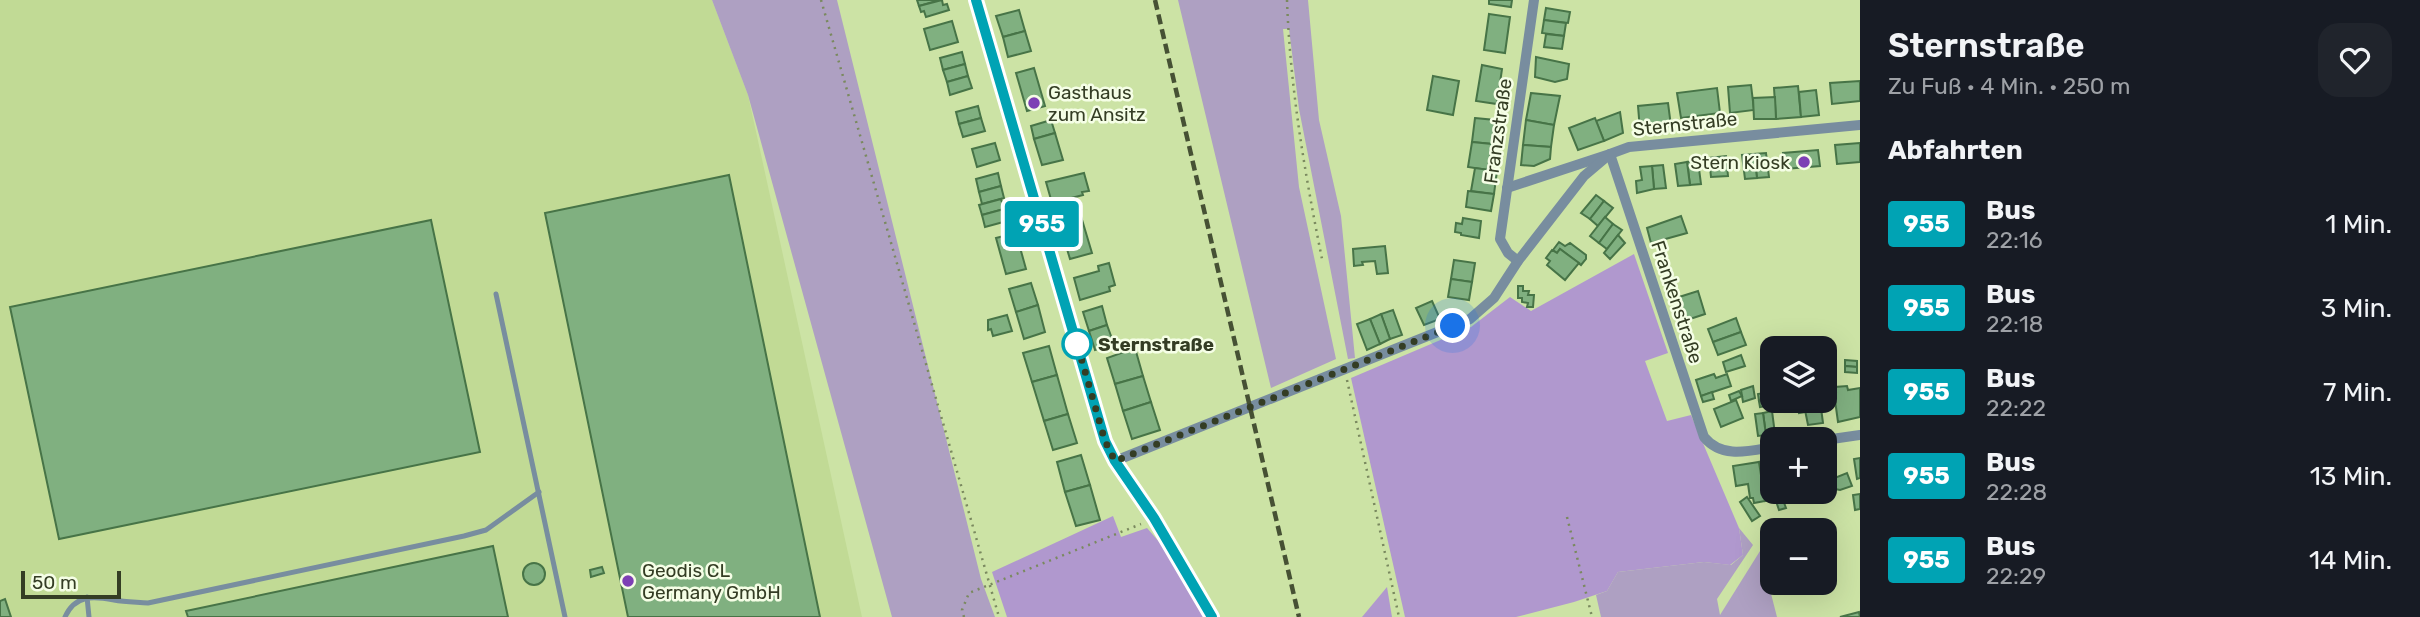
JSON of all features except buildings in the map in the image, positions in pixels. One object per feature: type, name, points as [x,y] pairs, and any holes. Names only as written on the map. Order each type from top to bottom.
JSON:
[{"type":"main road","points":[[976,0],[1105,441],[1212,617]]},
{"type":"street","name":"Franzstraße","points":[[1518,261],[1507,253],[1500,239],[1534,0]]},
{"type":"street","name":"Sternstraße","points":[[1115,461],[1470,319],[1494,298],[1518,261],[1584,176],[1610,154],[1629,147],[1860,125]]},
{"type":"street","points":[[1507,188],[1610,154]]},
{"type":"street","name":"Frankenstraße","points":[[1610,154],[1701,430],[1709,443],[1724,452],[1760,449]]},
{"type":"street","points":[[1837,438],[1860,435]]},
{"type":"lane","points":[[496,294],[565,617]]},
{"type":"lane","points":[[65,617],[71,606],[87,597],[148,603],[464,536],[486,530],[539,492]]},
{"type":"lane","points":[[87,597],[89,617]]},
{"type":"path","points":[[821,0],[999,617]]},
{"type":"path","points":[[1287,0],[1288,38],[1302,161],[1322,259]]},
{"type":"path","points":[[1344,370],[1399,617]]},
{"type":"path","points":[[1567,517],[1592,617]]},
{"type":"path","points":[[964,617],[962,610],[969,593],[1154,518]]},
{"type":"shaded area","points":[[0,0],[712,0],[748,95],[862,617],[0,617]]},
{"type":"shaded area","points":[[712,0],[837,0],[981,579],[995,617],[892,617],[748,95]]},
{"type":"shaded area","points":[[1178,0],[1308,0],[1319,120],[1341,216],[1355,358],[1348,359],[1299,109],[1289,29],[1283,29],[1299,187],[1336,359],[1271,388]]},
{"type":"shaded area","points":[[1634,254],[1668,353],[1645,361],[1667,421],[1691,415],[1739,528],[1743,555],[1730,565],[1704,562],[1618,572],[1607,591],[1516,617],[1405,617],[1351,378],[1471,327],[1510,297],[1531,311]]},
{"type":"shaded area","points":[[1113,516],[1121,537],[1147,528],[1161,544],[1205,617],[1007,617],[992,572]]},
{"type":"shaded area","points":[[1739,528],[1753,545],[1717,599],[1720,615],[1760,551],[1760,595],[1771,595],[1777,617],[1601,617],[1596,595],[1607,591],[1618,572],[1704,562],[1731,565],[1743,555]]},
{"type":"shaded area","points":[[1387,587],[1392,617],[1362,617]]},
{"type":"railway","points":[[1155,0],[1299,617]]},
{"type":"bus line","name":"955","points":[[976,0],[1105,441],[1212,617]]},
{"type":"place","name":"Gasthaus zum Ansitz","points":[[1034,103]]},
{"type":"place","name":"Stern Kiosk","points":[[1804,162]]},
{"type":"place","name":"Sternstraße","points":[[1077,344]]},
{"type":"place","name":"Geodis CL Germany GmbH","points":[[628,581]]},
{"type":"route","points":[[1077,344],[1076,340],[1097,418],[1115,461],[1453,326]]}]
